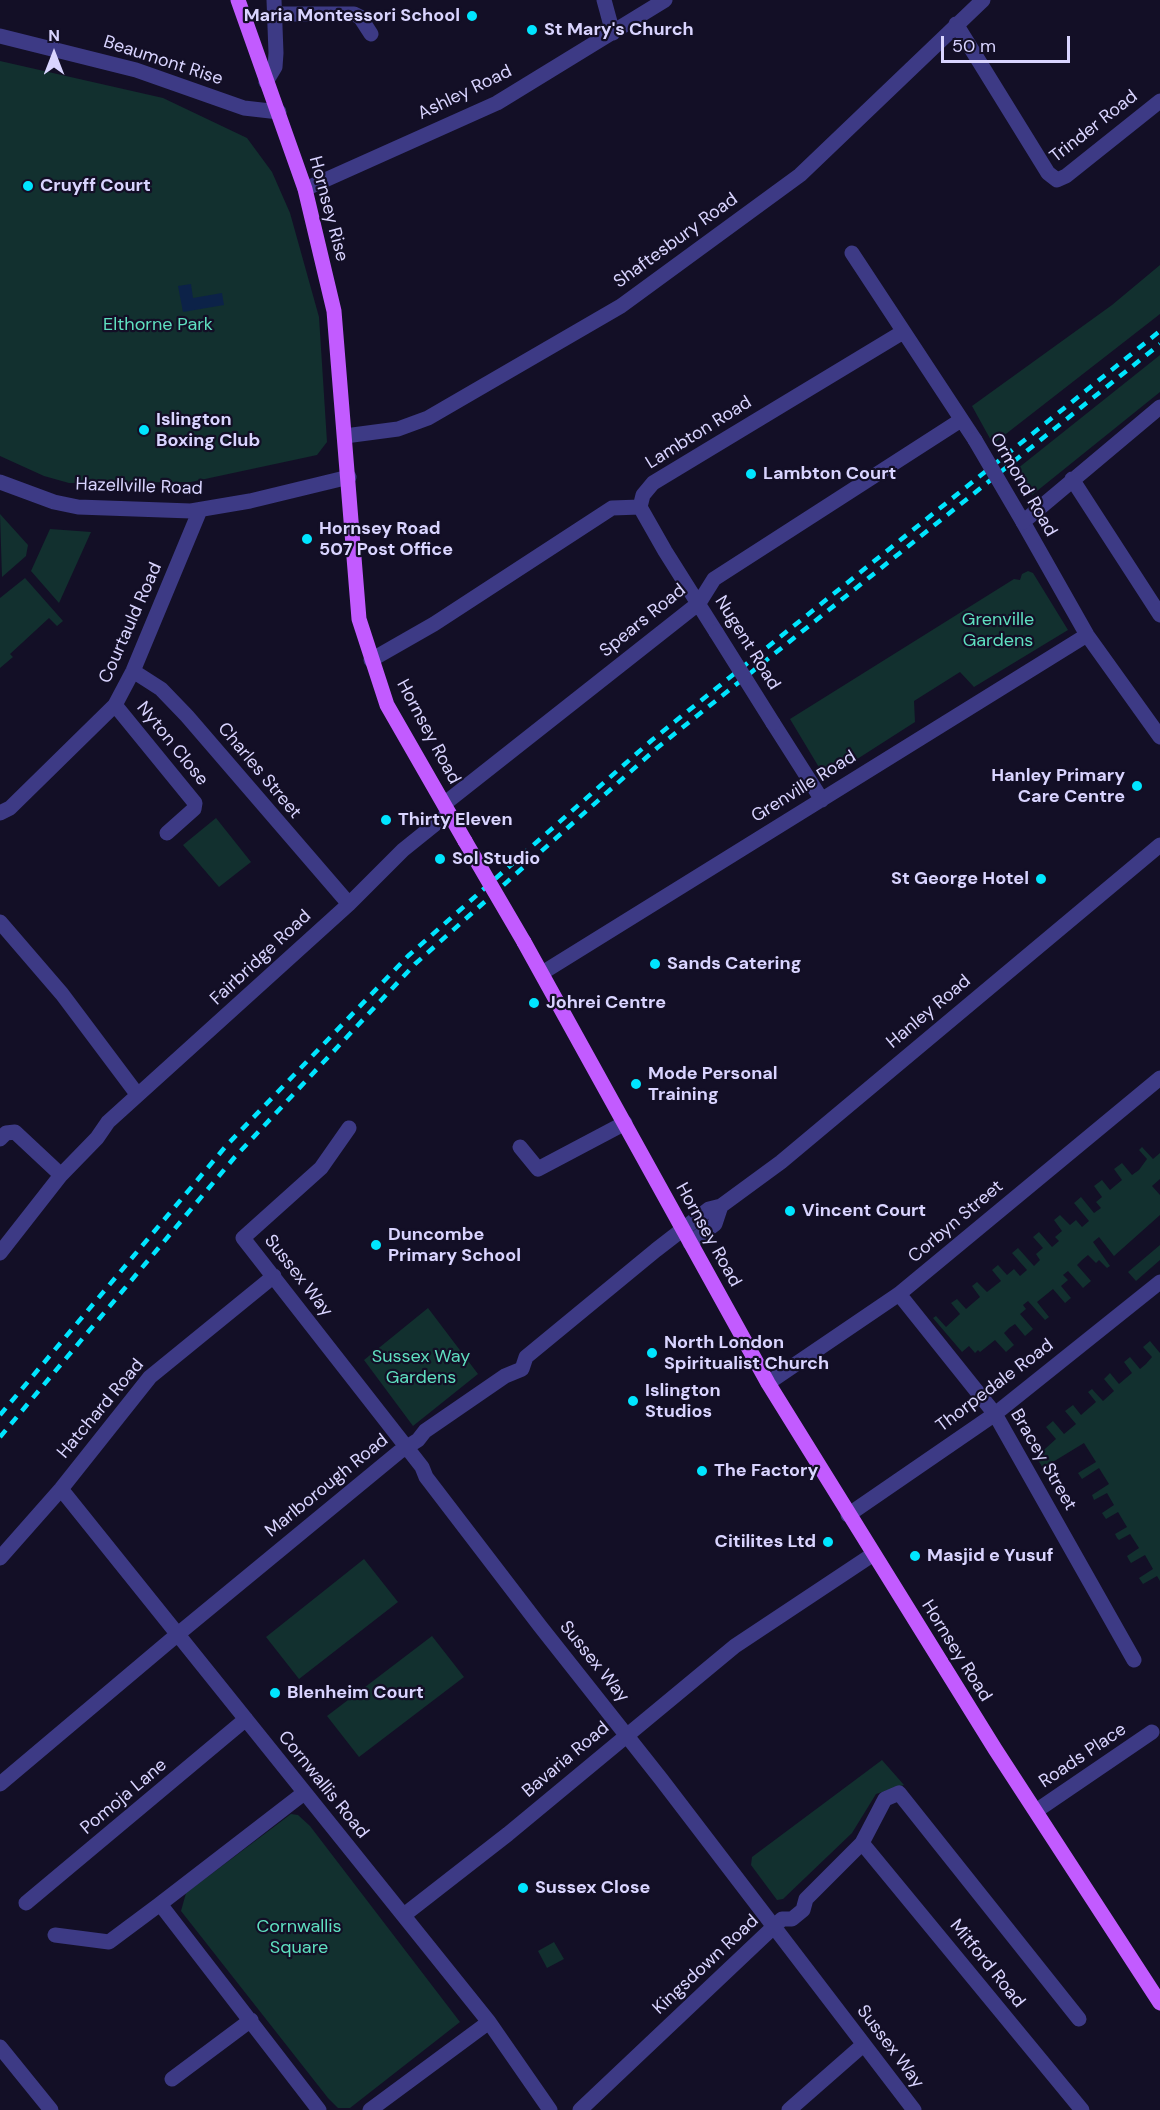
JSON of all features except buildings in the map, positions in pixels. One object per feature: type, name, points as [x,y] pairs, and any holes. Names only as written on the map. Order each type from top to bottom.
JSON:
[{"type":"main road","name":"Hornsey Rise","points":[[238,0],[305,189],[334,311],[345,436]]},
{"type":"main road","name":"Hornsey Road","points":[[345,436],[359,619],[387,705],[542,973],[768,1383],[872,1555],[1160,2004]]},
{"type":"street","points":[[604,0],[613,33]]},
{"type":"street","name":"Ashley Road","points":[[305,189],[497,103],[665,0]]},
{"type":"street","name":"Shaftesbury Road","points":[[345,436],[398,429],[428,418],[621,306],[800,175],[983,0]]},
{"type":"street","points":[[266,82],[275,67],[274,7],[354,14],[360,17],[371,34]]},
{"type":"street","name":"Trinder Road","points":[[956,24],[1048,173],[1057,180],[1066,176],[1160,100]]},
{"type":"street","name":"Beaumont Rise","points":[[0,36],[136,70],[244,108],[279,112]]},
{"type":"street","name":"Ormond Road","points":[[852,253],[975,440],[1087,635],[1160,737]]},
{"type":"street","name":"Lambton Road","points":[[640,507],[643,495],[653,483],[903,332]]},
{"type":"street","points":[[1023,522],[1160,407]]},
{"type":"street","name":"Spears Road","points":[[446,808],[699,603],[714,579],[961,420]]},
{"type":"street","name":"Hazellville Road","points":[[0,483],[54,502],[78,507],[200,510],[268,498],[349,477]]},
{"type":"street","points":[[1072,480],[1160,615]]},
{"type":"street","points":[[371,660],[434,624],[612,508],[640,507]]},
{"type":"street","name":"Nugent Road","points":[[640,507],[665,551],[822,800]]},
{"type":"street","name":"Courtauld Road","points":[[5,811],[115,705],[133,671],[200,510]]},
{"type":"street","name":"Grenville Road","points":[[542,973],[1087,635]]},
{"type":"street","name":"Charles Street","points":[[133,671],[161,689],[187,716],[349,904]]},
{"type":"street","name":"Nyton Close","points":[[115,705],[195,803],[194,809],[167,833]]},
{"type":"street","name":"Fairbridge Road","points":[[0,1253],[61,1175],[97,1138],[99,1132],[349,904],[446,808]]},
{"type":"street","name":"Hanley Road","points":[[686,1236],[709,1209],[721,1206],[781,1162],[1160,845]]},
{"type":"street","points":[[0,922],[62,994],[137,1095]]},
{"type":"street","name":"Corbyn Street","points":[[768,1383],[898,1294],[1160,1078]]},
{"type":"street","points":[[520,1147],[538,1169],[625,1123]]},
{"type":"street","name":"Sussex Way","points":[[350,1128],[321,1168],[243,1238],[914,2110]]},
{"type":"street","points":[[0,1139],[6,1133],[15,1132],[61,1175]]},
{"type":"street","name":"Marlborough Road","points":[[0,1784],[406,1447],[459,1406],[506,1376],[522,1369],[526,1357],[686,1236]]},
{"type":"street","name":"Hatchard Road","points":[[0,1558],[61,1489],[150,1377],[274,1276]]},
{"type":"street","name":"Thorpedale Road","points":[[848,1515],[995,1414],[1160,1281]]},
{"type":"street","name":"Bracey Street","points":[[898,1294],[995,1414],[1134,1660]]},
{"type":"street","name":"Cornwallis Road","points":[[61,1489],[489,2022],[550,2110]]},
{"type":"street","name":"Bavaria Road","points":[[404,1915],[508,1834],[735,1646],[872,1555]]},
{"type":"street","name":"Pomoja Lane","points":[[27,1903],[246,1719]]},
{"type":"street","name":"Roads Place","points":[[1036,1811],[1152,1732]]},
{"type":"street","points":[[55,1935],[109,1942],[304,1793]]},
{"type":"street","name":"Kingsdown Road","points":[[580,2110],[782,1919],[792,1919],[803,1910],[806,1899],[862,1843],[885,1799],[899,1793],[1079,2019]]},
{"type":"street","name":"Mitford Road","points":[[862,1843],[1082,2110]]},
{"type":"street","points":[[160,1904],[319,2110]]},
{"type":"street","points":[[172,2079],[250,2020]]},
{"type":"street","points":[[370,2110],[489,2022]]},
{"type":"street","points":[[789,2110],[863,2045]]},
{"type":"street","points":[[0,2047],[51,2110]]},
{"type":"green space","name":"Elthorne Park","points":[[0,61],[163,98],[247,138],[272,172],[290,213],[319,317],[327,442],[317,455],[191,482],[69,483],[44,476],[0,456]]},
{"type":"green space","points":[[1160,265],[1160,314],[993,444],[972,406],[1112,305]]},
{"type":"green space","points":[[1160,355],[1160,392],[1032,495],[1017,469]]},
{"type":"green space","points":[[0,514],[28,545],[26,556],[2,577]]},
{"type":"green space","points":[[50,529],[91,532],[59,603],[31,571]]},
{"type":"green space","name":"Grenville Gardens","points":[[1028,571],[1033,573],[1068,630],[974,687],[960,672],[914,701],[915,722],[826,779],[790,719],[1014,579],[1020,580],[1022,574]]},
{"type":"green space","points":[[25,578],[63,621],[57,626],[49,618],[10,654],[13,657],[0,668],[0,598]]},
{"type":"green space","points":[[216,818],[251,862],[219,887],[183,845]]},
{"type":"green space","points":[[1142,1147],[1153,1159],[1160,1153],[1160,1179],[1152,1186],[1160,1195],[1160,1215],[1114,1256],[1099,1237],[1093,1242],[1110,1266],[1107,1268],[1099,1260],[1096,1263],[1088,1255],[1077,1265],[1091,1281],[1083,1288],[1068,1271],[1063,1275],[1068,1280],[1061,1286],[1071,1298],[1065,1303],[1053,1289],[1037,1302],[1049,1317],[1045,1320],[1028,1301],[1023,1305],[1026,1309],[1020,1314],[1033,1329],[1025,1336],[1015,1324],[1009,1328],[1004,1333],[1014,1345],[1006,1352],[995,1340],[980,1352],[978,1350],[975,1353],[969,1346],[962,1352],[933,1318],[936,1316],[946,1327],[960,1314],[951,1303],[957,1299],[966,1309],[980,1297],[972,1286],[977,1282],[987,1292],[1001,1281],[992,1270],[998,1265],[1007,1275],[1014,1269],[1020,1276],[1027,1270],[1012,1253],[1018,1248],[1034,1266],[1040,1260],[1036,1254],[1043,1248],[1033,1237],[1039,1232],[1052,1247],[1059,1241],[1055,1237],[1062,1231],[1054,1220],[1060,1215],[1070,1225],[1076,1220],[1082,1227],[1089,1221],[1074,1203],[1081,1197],[1094,1213],[1101,1208],[1096,1202],[1102,1197],[1094,1186],[1102,1180],[1110,1190],[1122,1180],[1114,1169],[1122,1163],[1132,1175],[1139,1170],[1147,1159],[1139,1150]]},
{"type":"green space","points":[[1160,1245],[1160,1260],[1136,1281],[1128,1272]]},
{"type":"green space","name":"Sussex Way Gardens","points":[[428,1308],[478,1374],[413,1426],[364,1360]]},
{"type":"green space","points":[[1150,1341],[1160,1353],[1160,1581],[1157,1576],[1143,1584],[1139,1578],[1153,1569],[1145,1555],[1131,1563],[1127,1556],[1139,1548],[1130,1534],[1119,1540],[1115,1534],[1127,1527],[1118,1512],[1106,1519],[1102,1513],[1114,1505],[1107,1493],[1094,1500],[1092,1495],[1109,1484],[1099,1468],[1082,1479],[1078,1473],[1096,1462],[1084,1443],[1043,1468],[1036,1457],[1056,1439],[1046,1427],[1053,1421],[1064,1434],[1076,1424],[1065,1411],[1073,1405],[1081,1415],[1096,1402],[1088,1392],[1092,1389],[1103,1401],[1114,1391],[1104,1379],[1110,1373],[1119,1384],[1132,1373],[1124,1362],[1130,1357],[1140,1369],[1152,1357],[1143,1347]]},
{"type":"green space","points":[[364,1559],[398,1602],[299,1679],[266,1637]]},
{"type":"green space","points":[[432,1636],[464,1677],[359,1757],[327,1716]]},
{"type":"green space","points":[[882,1760],[904,1785],[876,1794],[852,1833],[783,1899],[777,1900],[751,1865],[752,1857]]},
{"type":"green space","name":"Cornwallis Square","points":[[291,1814],[298,1815],[310,1826],[460,2022],[350,2108],[338,2108],[328,2098],[181,1911],[186,1893]]},
{"type":"green space","points":[[554,1942],[564,1959],[547,1968],[538,1951]]},
{"type":"water","points":[[191,284],[193,298],[222,293],[224,305],[183,312],[178,286]]},
{"type":"railway","points":[[0,1415],[226,1146],[408,956],[652,740],[1160,331]]},
{"type":"railway","points":[[0,1437],[234,1158],[415,964],[657,748],[1160,344]]},
{"type":"place","name":"Maria Montessori School","points":[[472,16]]},
{"type":"place","name":"St Mary's Church","points":[[532,30]]},
{"type":"place","name":"Cruyff Court","points":[[28,186]]},
{"type":"place","name":"Islington Boxing Club","points":[[144,430]]},
{"type":"place","name":"Lambton Court","points":[[751,474]]},
{"type":"place","name":"Hornsey Road 507 Post Office","points":[[307,539]]},
{"type":"place","name":"Hanley Primary Care Centre","points":[[1137,786]]},
{"type":"place","name":"Thirty Eleven","points":[[386,820]]},
{"type":"place","name":"Sol Studio","points":[[440,859]]},
{"type":"place","name":"St George Hotel","points":[[1041,879]]},
{"type":"place","name":"Sands Catering","points":[[655,964]]},
{"type":"place","name":"Johrei Centre","points":[[534,1003]]},
{"type":"place","name":"Mode Personal Training","points":[[636,1084]]},
{"type":"place","name":"Vincent Court","points":[[790,1211]]},
{"type":"place","name":"Duncombe Primary School","points":[[376,1245]]},
{"type":"place","name":"North London Spiritualist Church","points":[[652,1353]]},
{"type":"place","name":"Islington Studios","points":[[633,1401]]},
{"type":"place","name":"The Factory","points":[[702,1471]]},
{"type":"place","name":"Citilites Ltd","points":[[828,1542]]},
{"type":"place","name":"Masjid e Yusuf","points":[[915,1556]]},
{"type":"place","name":"Blenheim Court","points":[[275,1693]]},
{"type":"place","name":"Sussex Close","points":[[523,1888]]}]
